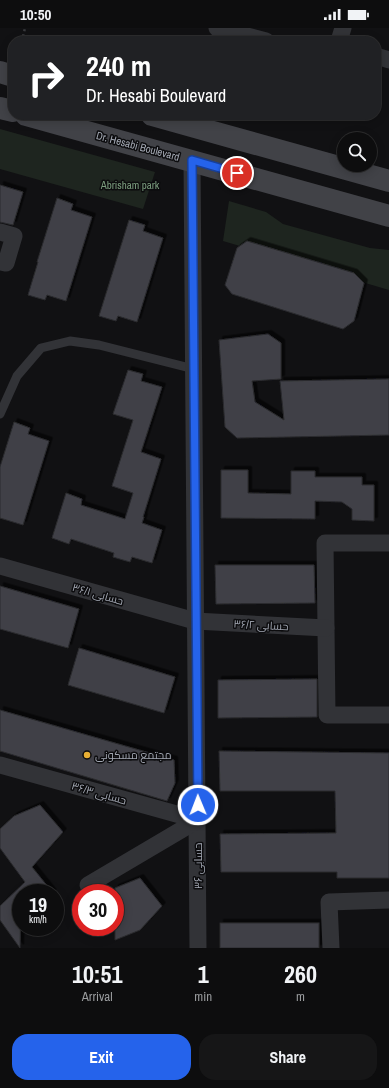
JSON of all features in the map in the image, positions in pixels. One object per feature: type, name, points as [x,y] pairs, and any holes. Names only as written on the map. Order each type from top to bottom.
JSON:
[{"type":"main road","name":"Dr. Hesabi Boulevard","points":[[44,120],[389,216]]},
{"type":"main road","points":[[170,120],[389,181]]},
{"type":"street","points":[[217,28],[247,36]]},
{"type":"street","name":"حسابی ۳۶","points":[[192,160],[198,948]]},
{"type":"street","points":[[0,232],[14,236],[6,263],[0,262]]},
{"type":"street","points":[[389,543],[325,544],[327,715],[389,715]]},
{"type":"street","name":"حسابی ۳۶/۱","points":[[0,566],[195,621]]},
{"type":"street","name":"حسابی ۳۶/۲","points":[[195,621],[326,628]]},
{"type":"street","name":"حسابی ۳۶/۳","points":[[0,765],[198,820]]},
{"type":"street","points":[[90,884],[198,820]]},
{"type":"street","points":[[331,948],[329,902],[389,900]]},
{"type":"lane","points":[[0,414],[16,376],[41,348],[70,341],[99,345],[194,369]]},
{"type":"green space","name":"Abrisham park","points":[[0,129],[155,172],[143,209],[0,169]]},
{"type":"green space","points":[[229,201],[266,212],[283,224],[370,248],[389,250],[389,290],[223,241]]},
{"type":"building","points":[[0,185],[23,192],[13,225],[0,222]]},
{"type":"building","points":[[57,198],[73,204],[71,210],[92,217],[66,301],[47,295],[45,300],[28,295]]},
{"type":"building","points":[[129,220],[145,225],[143,231],[163,238],[137,322],[118,316],[116,321],[99,316]]},
{"type":"building","points":[[247,241],[354,273],[364,283],[354,321],[343,329],[232,294],[225,285],[237,248]]},
{"type":"building","points":[[268,334],[281,343],[281,379],[252,381],[255,402],[284,420],[280,381],[389,379],[389,435],[237,438],[225,427],[219,340]]},
{"type":"building","points":[[128,370],[143,374],[141,381],[162,387],[141,452],[161,459],[142,523],[162,530],[152,563],[132,557],[130,562],[113,557],[114,553],[71,539],[69,544],[52,538],[66,493],[82,499],[81,505],[125,519],[133,493],[112,486],[133,420],[113,414]]},
{"type":"building","points":[[14,422],[30,428],[28,434],[49,441],[23,525],[0,518],[0,467]]},
{"type":"building","points":[[221,470],[248,470],[248,493],[291,494],[291,471],[315,471],[315,477],[362,477],[362,485],[374,485],[374,521],[352,520],[352,509],[342,502],[315,501],[315,519],[221,518]]},
{"type":"building","points":[[215,565],[314,565],[315,603],[216,604]]},
{"type":"building","points":[[0,586],[79,609],[68,648],[0,629]]},
{"type":"building","points":[[79,648],[175,677],[164,713],[68,685]]},
{"type":"building","points":[[317,679],[317,717],[218,718],[218,680]]},
{"type":"building","name":"مجتمع مسکونی","points":[[0,710],[174,760],[175,783],[167,801],[0,751]]},
{"type":"building","points":[[219,751],[389,753],[389,878],[337,878],[337,872],[221,872],[220,834],[336,833],[335,791],[220,791]]},
{"type":"building","points":[[40,805],[63,832],[32,867],[46,884],[23,884],[25,882],[0,848],[0,829],[14,816]]},
{"type":"building","points":[[140,878],[162,906],[140,930],[115,940],[115,936],[124,936],[124,884]]},
{"type":"building","points":[[12,894],[12,936],[20,936],[20,948],[0,920],[0,906]]},
{"type":"building","points":[[220,923],[319,923],[319,948],[220,948]]},
{"type":"place","name":"مجتمع مسکونی","points":[[87,755]]},
{"type":"route","points":[[198,805],[195,621],[192,160],[237,173]]}]
